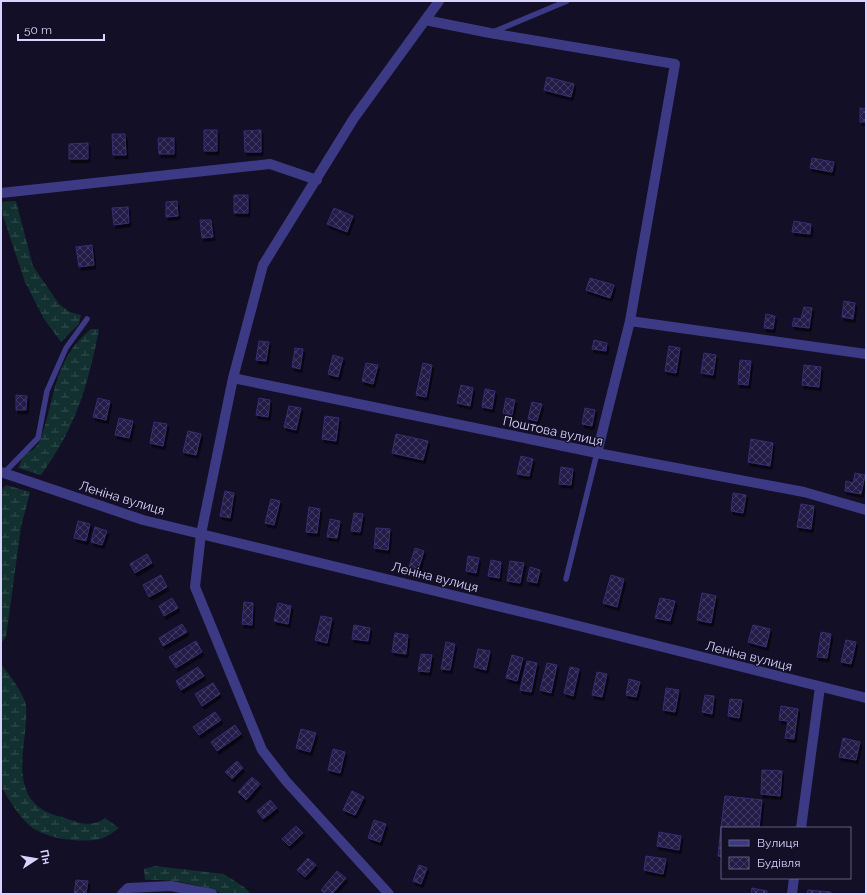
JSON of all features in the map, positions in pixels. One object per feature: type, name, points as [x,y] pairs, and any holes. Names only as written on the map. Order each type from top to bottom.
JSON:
[{"type":"street","points":[[389,894],[286,781],[262,750],[195,588],[201,534],[233,378],[263,265],[354,118],[439,1]]},
{"type":"street","points":[[425,20],[490,33],[675,64],[630,321],[597,453]]},
{"type":"street","points":[[1,193],[270,164],[317,180]]},
{"type":"street","points":[[630,321],[866,354]]},
{"type":"street","name":"Поштова вулиця","points":[[233,378],[597,453],[804,492],[866,510]]},
{"type":"street","name":"Леніна вулиця","points":[[3,472],[143,520],[551,619],[866,698]]},
{"type":"street","points":[[801,827],[820,687]]},
{"type":"street","points":[[792,894],[794,879]]},
{"type":"street","points":[[122,894],[128,888],[171,886],[212,894]]},
{"type":"lane","points":[[490,33],[567,1]]},
{"type":"lane","points":[[3,472],[38,438],[47,391],[66,348],[87,319]]},
{"type":"lane","points":[[566,578],[597,453]]},
{"type":"green space","points":[[16,201],[33,266],[59,304],[70,312],[81,315],[79,324],[61,342],[44,319],[25,282],[1,210],[1,202]]},
{"type":"green space","points":[[91,329],[99,329],[95,350],[85,388],[72,423],[41,475],[18,468],[23,457],[39,443],[62,367],[78,341]]},
{"type":"green space","points":[[6,485],[30,492],[21,527],[6,637],[1,643],[1,490]]},
{"type":"green space","points":[[1,664],[16,684],[25,701],[26,719],[22,763],[23,778],[26,791],[33,802],[45,811],[82,823],[96,823],[105,818],[119,828],[111,834],[103,838],[87,841],[68,840],[50,836],[31,827],[12,804],[1,786]]},
{"type":"green space","points":[[155,866],[224,874],[244,887],[251,894],[223,894],[204,887],[185,883],[165,880],[145,880],[144,869]]},
{"type":"building","points":[[547,77],[574,84],[571,97],[544,90]]},
{"type":"building","points":[[860,108],[866,109],[866,122],[860,122]]},
{"type":"building","points":[[204,130],[217,130],[217,151],[204,151]]},
{"type":"building","points":[[261,130],[261,152],[245,152],[244,131]]},
{"type":"building","points":[[112,134],[125,134],[126,155],[113,155]]},
{"type":"building","points":[[158,138],[174,138],[174,154],[159,154]]},
{"type":"building","points":[[88,143],[88,159],[69,159],[69,144]]},
{"type":"building","points":[[812,158],[834,162],[832,172],[810,168]]},
{"type":"building","points":[[234,195],[248,195],[248,213],[234,213]]},
{"type":"building","points":[[177,201],[178,216],[166,217],[166,202]]},
{"type":"building","points":[[128,207],[129,223],[114,225],[112,208]]},
{"type":"building","points":[[334,208],[353,216],[347,232],[327,224]]},
{"type":"building","points":[[200,220],[211,220],[213,237],[202,238]]},
{"type":"building","points":[[794,221],[811,224],[810,234],[792,232]]},
{"type":"building","points":[[92,245],[94,265],[79,267],[76,247]]},
{"type":"building","points":[[590,278],[614,285],[610,298],[586,290]]},
{"type":"building","points":[[844,301],[855,303],[853,319],[842,317]]},
{"type":"building","points":[[804,307],[812,308],[809,328],[792,326],[794,318],[801,319]]},
{"type":"building","points":[[766,314],[775,316],[773,329],[764,328]]},
{"type":"building","points":[[594,340],[607,343],[606,351],[592,349]]},
{"type":"building","points":[[259,341],[269,342],[266,361],[256,360]]},
{"type":"building","points":[[669,346],[680,348],[676,373],[665,371]]},
{"type":"building","points":[[295,348],[303,349],[300,369],[292,367]]},
{"type":"building","points":[[704,353],[716,355],[713,375],[701,373]]},
{"type":"building","points":[[333,355],[343,358],[338,377],[328,374]]},
{"type":"building","points":[[740,360],[751,361],[748,385],[738,384]]},
{"type":"building","points":[[366,363],[378,365],[373,384],[362,381]]},
{"type":"building","points":[[423,363],[432,365],[426,397],[416,395]]},
{"type":"building","points":[[804,365],[821,367],[819,387],[802,385]]},
{"type":"building","points":[[461,385],[473,388],[470,406],[457,403]]},
{"type":"building","points":[[485,389],[495,391],[492,409],[482,407]]},
{"type":"building","points":[[16,395],[27,396],[26,410],[16,410]]},
{"type":"building","points":[[98,398],[110,401],[106,420],[93,417]]},
{"type":"building","points":[[259,398],[270,400],[268,417],[256,415]]},
{"type":"building","points":[[506,398],[515,400],[512,415],[503,413]]},
{"type":"building","points":[[532,402],[542,404],[537,421],[528,419]]},
{"type":"building","points":[[289,406],[301,408],[296,430],[284,427]]},
{"type":"building","points":[[585,408],[595,410],[592,426],[582,424]]},
{"type":"building","points":[[325,416],[339,418],[336,441],[322,439]]},
{"type":"building","points":[[119,418],[133,421],[129,438],[115,435]]},
{"type":"building","points":[[154,422],[167,424],[163,446],[150,443]]},
{"type":"building","points":[[188,431],[201,434],[196,455],[183,452]]},
{"type":"building","points":[[396,434],[428,441],[423,460],[392,453]]},
{"type":"building","points":[[751,439],[773,443],[770,466],[748,462]]},
{"type":"building","points":[[521,456],[533,459],[529,476],[517,474]]},
{"type":"building","points":[[561,467],[573,469],[571,485],[559,484]]},
{"type":"building","points":[[855,473],[865,475],[861,494],[845,491],[846,481],[853,483]]},
{"type":"building","points":[[225,491],[234,493],[230,518],[220,516]]},
{"type":"building","points":[[733,493],[746,495],[743,513],[731,511]]},
{"type":"building","points":[[271,499],[280,501],[274,525],[265,523]]},
{"type":"building","points":[[801,504],[814,506],[811,529],[797,527]]},
{"type":"building","points":[[309,507],[320,509],[317,533],[306,532]]},
{"type":"building","points":[[354,513],[363,514],[360,532],[351,531]]},
{"type":"building","points":[[330,519],[340,521],[337,538],[327,537]]},
{"type":"building","points":[[78,521],[90,524],[86,541],[74,538]]},
{"type":"building","points":[[95,527],[107,531],[102,545],[91,542]]},
{"type":"building","points":[[376,528],[390,529],[388,550],[374,548]]},
{"type":"building","points":[[415,548],[424,551],[418,570],[409,567]]},
{"type":"building","points":[[147,554],[152,563],[135,573],[130,564]]},
{"type":"building","points":[[468,556],[479,558],[476,573],[466,571]]},
{"type":"building","points":[[491,560],[501,562],[499,578],[488,576]]},
{"type":"building","points":[[510,561],[524,563],[520,583],[507,581]]},
{"type":"building","points":[[530,567],[540,570],[537,583],[527,581]]},
{"type":"building","points":[[161,575],[167,587],[149,597],[143,585]]},
{"type":"building","points":[[611,575],[624,579],[617,607],[603,603]]},
{"type":"building","points":[[702,593],[716,596],[711,623],[697,620]]},
{"type":"building","points":[[172,598],[178,608],[164,616],[159,606]]},
{"type":"building","points":[[660,598],[675,601],[670,621],[655,618]]},
{"type":"building","points":[[244,602],[253,603],[252,625],[242,624]]},
{"type":"building","points":[[278,603],[291,606],[288,624],[274,621]]},
{"type":"building","points":[[321,616],[332,618],[327,643],[315,640]]},
{"type":"building","points":[[182,624],[187,632],[163,646],[159,638]]},
{"type":"building","points":[[354,625],[370,628],[368,641],[352,639]]},
{"type":"building","points":[[753,625],[770,629],[766,647],[748,642]]},
{"type":"building","points":[[821,632],[831,634],[827,658],[817,657]]},
{"type":"building","points":[[395,633],[408,635],[406,654],[392,652]]},
{"type":"building","points":[[846,640],[856,642],[851,664],[841,662]]},
{"type":"building","points":[[196,641],[202,652],[176,668],[169,657]]},
{"type":"building","points":[[446,642],[455,644],[450,670],[441,669]]},
{"type":"building","points":[[478,649],[490,651],[486,670],[474,667]]},
{"type":"building","points":[[421,654],[432,655],[429,672],[418,671]]},
{"type":"building","points":[[512,655],[523,658],[517,681],[506,678]]},
{"type":"building","points":[[527,661],[537,663],[531,692],[520,690]]},
{"type":"building","points":[[547,663],[557,665],[551,693],[540,690]]},
{"type":"building","points":[[198,667],[204,676],[181,690],[176,681]]},
{"type":"building","points":[[570,667],[579,669],[573,696],[564,693]]},
{"type":"building","points":[[597,672],[607,674],[602,697],[592,695]]},
{"type":"building","points":[[629,679],[640,682],[636,697],[626,695]]},
{"type":"building","points":[[213,683],[220,694],[202,706],[195,694]]},
{"type":"building","points":[[666,688],[679,690],[675,712],[663,710]]},
{"type":"building","points":[[705,695],[714,696],[712,714],[702,712]]},
{"type":"building","points":[[730,699],[742,700],[739,718],[728,716]]},
{"type":"building","points":[[781,706],[798,709],[794,739],[785,738],[788,721],[779,720]]},
{"type":"building","points":[[215,712],[221,720],[199,735],[193,727]]},
{"type":"building","points":[[235,725],[241,734],[217,751],[211,742]]},
{"type":"building","points":[[301,729],[316,733],[310,752],[296,748]]},
{"type":"building","points":[[843,738],[860,742],[856,760],[839,757]]},
{"type":"building","points":[[333,749],[345,752],[340,773],[328,770]]},
{"type":"building","points":[[237,761],[243,768],[232,779],[225,772]]},
{"type":"building","points":[[762,770],[782,771],[780,796],[761,794]]},
{"type":"building","points":[[252,777],[260,784],[246,800],[238,792]]},
{"type":"building","points":[[352,791],[364,797],[355,815],[343,810]]},
{"type":"building","points":[[725,796],[762,800],[759,827],[721,827]]},
{"type":"building","points":[[270,800],[277,808],[263,819],[257,811]]},
{"type":"building","points":[[374,820],[386,824],[380,842],[368,838]]},
{"type":"building","points":[[296,826],[303,833],[289,846],[282,839]]},
{"type":"building","points":[[721,827],[721,857],[718,856]]},
{"type":"building","points":[[659,832],[681,836],[679,850],[657,846]]},
{"type":"building","points":[[646,856],[666,859],[663,874],[644,870]]},
{"type":"building","points":[[308,858],[316,865],[305,877],[297,870]]},
{"type":"building","points":[[419,865],[427,868],[421,884],[413,881]]},
{"type":"building","points":[[337,871],[346,878],[332,894],[326,894],[321,890]]},
{"type":"building","points":[[76,880],[88,881],[86,894],[74,894]]},
{"type":"building","points":[[752,888],[767,891],[767,894],[751,894]]},
{"type":"building","points":[[808,890],[831,892],[831,894],[807,894]]}]
